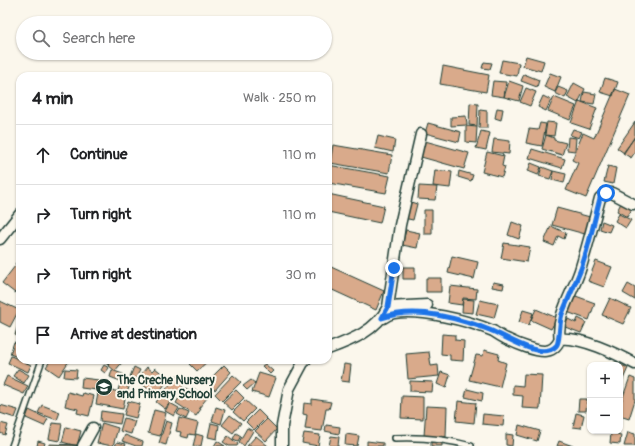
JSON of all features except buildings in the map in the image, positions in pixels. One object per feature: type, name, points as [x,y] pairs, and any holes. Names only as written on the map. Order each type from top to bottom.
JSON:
[{"type":"street","points":[[382,318],[388,307],[400,225],[421,134]]},
{"type":"street","points":[[332,347],[361,335],[382,318],[394,314],[426,313],[479,326],[508,340],[544,351],[551,350],[558,345],[560,339],[558,333],[562,315],[581,268],[600,198],[606,193],[612,193],[633,204]]},
{"type":"street","points":[[0,239],[16,219]]},
{"type":"street","points":[[388,307],[427,305]]},
{"type":"street","points":[[560,339],[569,338],[587,343],[623,357],[635,364]]},
{"type":"street","points":[[282,446],[283,420],[289,389],[302,364]]},
{"type":"street","points":[[83,446],[93,428]]},
{"type":"lane","points":[[12,446],[41,364]]},
{"type":"lane","points":[[396,438],[440,440],[471,446]]},
{"type":"place","name":"The Creche Nursery and Primary School","points":[[104,387]]},
{"type":"route","points":[[394,268],[388,307],[382,318],[394,314],[426,313],[479,326],[508,340],[525,346],[544,351],[551,350],[558,345],[560,339],[558,333],[562,315],[581,268],[600,198],[606,193]]}]
